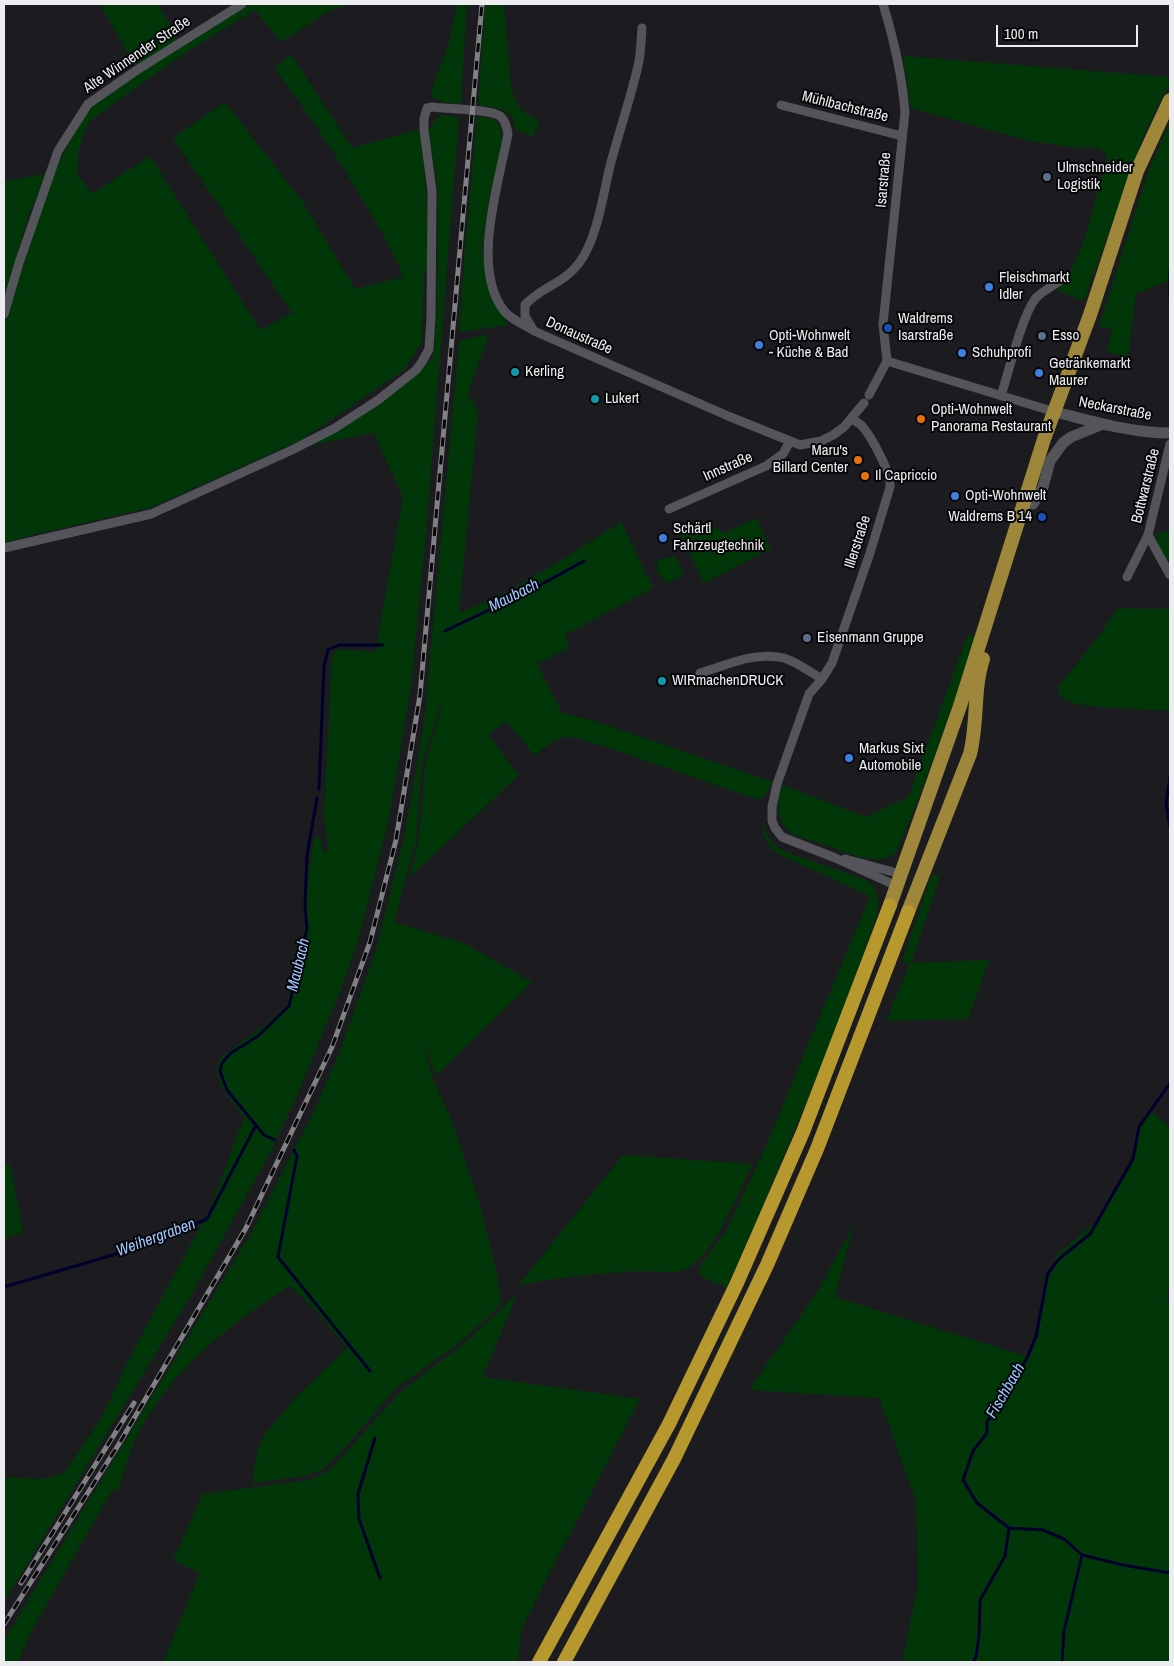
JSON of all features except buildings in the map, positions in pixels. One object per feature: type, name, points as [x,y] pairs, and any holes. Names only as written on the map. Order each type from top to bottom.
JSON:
[{"type":"highway","points":[[539,1662],[669,1424],[737,1283],[803,1132],[890,906]]},
{"type":"highway","points":[[564,1662],[674,1459],[766,1265],[817,1149],[908,912]]},
{"type":"main road","points":[[890,906],[960,706],[1044,439],[1090,315],[1137,171],[1170,100]]},
{"type":"main road","points":[[908,912],[970,754],[982,663],[1051,444],[1054,412]]},
{"type":"main road","points":[[899,880],[918,886]]},
{"type":"street","name":"Alte Winnender Straße","points":[[4,314],[19,263],[58,151],[88,104],[137,70],[242,4]]},
{"type":"street","name":"Isarstraße","points":[[883,4],[895,45],[903,89],[904,112],[883,324],[886,361]]},
{"type":"street","name":"Donaustraße","points":[[642,28],[638,64],[590,245],[575,269],[539,293],[525,305],[524,316],[534,331],[728,416],[800,445],[821,441],[844,427],[866,399],[886,361]]},
{"type":"street","name":"Mühlbachstraße","points":[[781,105],[902,136]]},
{"type":"street","points":[[4,548],[151,514],[336,428],[378,400],[416,370],[429,349],[431,318],[432,192],[424,130],[427,108],[493,113],[503,119],[507,126],[508,134],[492,212],[487,248],[492,284],[500,304],[506,313],[534,331]]},
{"type":"street","points":[[1001,396],[1032,305],[1036,298],[1061,280]]},
{"type":"street","points":[[886,361],[1054,412]]},
{"type":"street","name":"Neckarstraße","points":[[1054,412],[1147,432],[1170,433]]},
{"type":"street","name":"Illerstraße","points":[[852,419],[867,434],[890,477],[890,483],[870,553],[832,663],[822,679],[809,694],[777,784],[772,814],[775,828],[782,837],[899,880]]},
{"type":"street","points":[[1033,504],[1043,487],[1050,461],[1063,443],[1071,437],[1103,424]]},
{"type":"street","name":"Innstraße","points":[[669,509],[766,466],[783,454],[790,441]]},
{"type":"street","name":"Bottwarstraße","points":[[1127,577],[1148,534],[1170,444]]},
{"type":"street","name":"Bottwarstraße","points":[[1148,534],[1170,575]]},
{"type":"street","points":[[700,673],[746,658],[764,656],[784,658],[822,679]]},
{"type":"street","name":"Illerstraße","points":[[833,856],[899,880]]},
{"type":"green space","points":[[100,4],[158,4],[179,42],[137,70]]},
{"type":"green space","points":[[249,4],[352,4],[329,11],[281,42],[255,10],[182,55],[91,120],[80,146],[77,174],[92,194],[150,156],[260,330],[292,313],[173,138],[225,102],[302,201],[355,289],[403,277],[387,242],[357,191],[323,137],[275,68],[291,54],[352,148],[420,129],[426,190],[428,269],[424,272],[422,342],[404,370],[301,440],[150,508],[4,543],[4,326],[50,182],[71,138],[90,107],[138,73]]},
{"type":"green space","points":[[457,4],[467,4],[461,104],[441,102],[432,96],[431,91],[449,43]]},
{"type":"green space","points":[[485,4],[504,4],[511,86],[520,108],[539,121],[533,137],[515,129],[512,116],[500,109],[478,105]]},
{"type":"green space","points":[[903,56],[1170,77],[1170,82],[1145,132],[1084,301],[1056,290],[1066,278],[1082,246],[1107,156],[1099,148],[1070,147],[1030,141],[910,108]]},
{"type":"green space","points":[[440,115],[459,117],[426,533],[411,687],[388,823],[359,938],[340,992],[298,1093],[270,1153],[192,1294],[4,1602],[4,1564],[6,1561],[4,1561],[4,1477],[38,1479],[52,1477],[65,1472],[100,1420],[134,1349],[209,1211],[244,1118],[221,1086],[217,1069],[220,1058],[268,1023],[287,1005],[305,929],[308,880],[314,838],[321,838],[323,853],[328,851],[324,814],[332,656],[337,650],[342,649],[377,652],[378,636],[403,497],[374,433],[311,445],[371,408],[422,370],[433,357],[437,316],[438,189],[428,130]]},
{"type":"green space","points":[[477,117],[494,120],[501,130],[502,143],[489,199],[482,249],[488,280],[495,302],[508,325],[459,332],[465,249]]},
{"type":"green space","points":[[1170,121],[1170,280],[1136,294],[1128,357],[1107,352],[1112,330],[1099,326],[1148,172]]},
{"type":"green space","points":[[47,174],[29,214],[4,298],[4,181]]},
{"type":"green space","points":[[489,334],[468,394],[478,412],[459,613],[522,583],[621,522],[653,588],[565,635],[569,648],[537,664],[562,713],[595,721],[773,782],[762,798],[756,799],[573,737],[556,740],[534,755],[507,722],[488,734],[519,775],[410,877],[419,838],[425,766],[442,705],[440,705],[422,765],[416,841],[394,922],[466,944],[532,982],[436,1076],[423,1041],[432,1078],[450,1116],[480,1205],[497,1275],[501,1304],[464,1339],[395,1389],[345,1448],[323,1469],[306,1476],[252,1483],[257,1452],[264,1435],[297,1396],[347,1348],[314,1309],[290,1286],[247,1315],[188,1365],[156,1404],[135,1440],[118,1490],[111,1492],[31,1632],[18,1662],[4,1662],[4,1640],[250,1235],[315,1109],[339,1053],[377,947],[405,833],[424,724],[459,341]]},
{"type":"green space","points":[[756,518],[771,549],[704,583],[679,532],[705,521],[724,533]]},
{"type":"green space","points":[[1170,531],[1170,569],[1157,543],[1156,533]]},
{"type":"green space","points":[[675,556],[684,575],[666,583],[656,570],[659,568],[656,561],[665,557],[666,559]]},
{"type":"green space","points":[[1118,608],[1170,609],[1170,711],[1085,705],[1065,700],[1059,694],[1057,688],[1095,641]]},
{"type":"green space","points":[[968,634],[978,637],[918,800],[896,853],[887,858],[877,860],[859,857],[792,834],[782,824],[778,810],[779,794],[782,785],[866,817],[908,797]]},
{"type":"green space","points":[[762,823],[770,839],[783,851],[867,880],[877,894],[878,912],[826,1055],[727,1288],[702,1277],[699,1267],[726,1231],[766,1146],[870,896],[778,854],[766,841]]},
{"type":"green space","points":[[932,874],[940,876],[911,963],[989,960],[968,1019],[886,1021],[910,963],[902,962]]},
{"type":"green space","points":[[1151,1112],[1170,1127],[1170,1281],[1167,1298],[1170,1304],[1170,1662],[902,1662],[918,1585],[916,1501],[879,1398],[749,1390],[819,1289],[854,1224],[835,1297],[1029,1357],[1038,1337],[1049,1274],[1051,1274],[1058,1263],[1055,1257],[1094,1223],[1097,1224],[1134,1160],[1139,1127]]},
{"type":"green space","points":[[623,1155],[752,1164],[733,1206],[716,1237],[696,1262],[686,1269],[671,1272],[644,1271],[581,1276],[518,1286]]},
{"type":"green space","points":[[10,1164],[23,1232],[4,1239],[4,1165]]},
{"type":"green space","points":[[517,1294],[483,1377],[640,1399],[521,1631],[518,1662],[163,1662],[200,1573],[173,1560],[203,1494],[310,1480],[327,1471],[342,1457],[399,1393],[467,1341]]},
{"type":"waterway","name":"Maubach","points":[[1170,270],[1170,298]]},
{"type":"waterway","name":"Maubach","points":[[445,631],[535,588],[584,561]]},
{"type":"waterway","name":"Maubach","points":[[319,789],[324,666],[328,650],[339,645],[383,645]]},
{"type":"waterway","name":"Fischbach","points":[[1170,777],[1166,803],[1170,827]]},
{"type":"waterway","name":"Maubach","points":[[275,1140],[264,1135],[227,1090],[220,1071],[222,1063],[231,1053],[258,1036],[289,1006],[307,929],[305,905],[307,855],[317,798]]},
{"type":"waterway","name":"Fischbach","points":[[1062,1662],[1064,1631],[1082,1555],[1064,1539],[1043,1530],[1009,1528],[977,1503],[963,1480],[973,1451],[987,1433],[987,1422],[1011,1387],[1028,1356],[1036,1336],[1048,1273],[1059,1259],[1090,1234],[1133,1159],[1139,1127],[1170,1083]]},
{"type":"waterway","name":"Weihergraben","points":[[4,1287],[140,1247],[207,1219],[256,1125]]},
{"type":"waterway","name":"Maubach","points":[[294,1150],[297,1156],[278,1257],[370,1371]]},
{"type":"waterway","points":[[375,1438],[358,1494],[359,1519],[380,1578]]},
{"type":"waterway","points":[[973,1662],[976,1657],[979,1636],[980,1600],[1005,1556],[1009,1528]]},
{"type":"waterway","points":[[1082,1555],[1123,1565],[1170,1573]]},
{"type":"railway","points":[[4,1624],[119,1444],[246,1228],[332,1047],[370,942],[396,840],[420,695],[482,4]]},
{"type":"railway","points":[[21,1583],[134,1403]]},
{"type":"place","name":"Ulmschneider Logistik","points":[[1047,177]]},
{"type":"place","name":"Fleischmarkt Idler","points":[[989,287]]},
{"type":"place","name":"Waldrems Isarstraße","points":[[888,328]]},
{"type":"place","name":"Esso","points":[[1042,336]]},
{"type":"place","name":"Opti-Wohnwelt - Küche & Bad","points":[[759,345]]},
{"type":"place","name":"Schuhprofi","points":[[962,353]]},
{"type":"place","name":"Kerling","points":[[515,372]]},
{"type":"place","name":"Getränkemarkt Maurer","points":[[1039,373]]},
{"type":"place","name":"Lukert","points":[[595,399]]},
{"type":"place","name":"Opti-Wohnwelt Panorama Restaurant","points":[[921,419]]},
{"type":"place","name":"Maru's Billard Center","points":[[858,460]]},
{"type":"place","name":"Il Capriccio","points":[[865,476]]},
{"type":"place","name":"Opti-Wohnwelt","points":[[955,496]]},
{"type":"place","name":"Waldrems B 14","points":[[1042,517]]},
{"type":"place","name":"Schärtl Fahrzeugtechnik","points":[[663,538]]},
{"type":"place","name":"Eisenmann Gruppe","points":[[807,638]]},
{"type":"place","name":"WIRmachenDRUCK","points":[[662,681]]},
{"type":"place","name":"Markus Sixt Automobile","points":[[849,758]]}]
